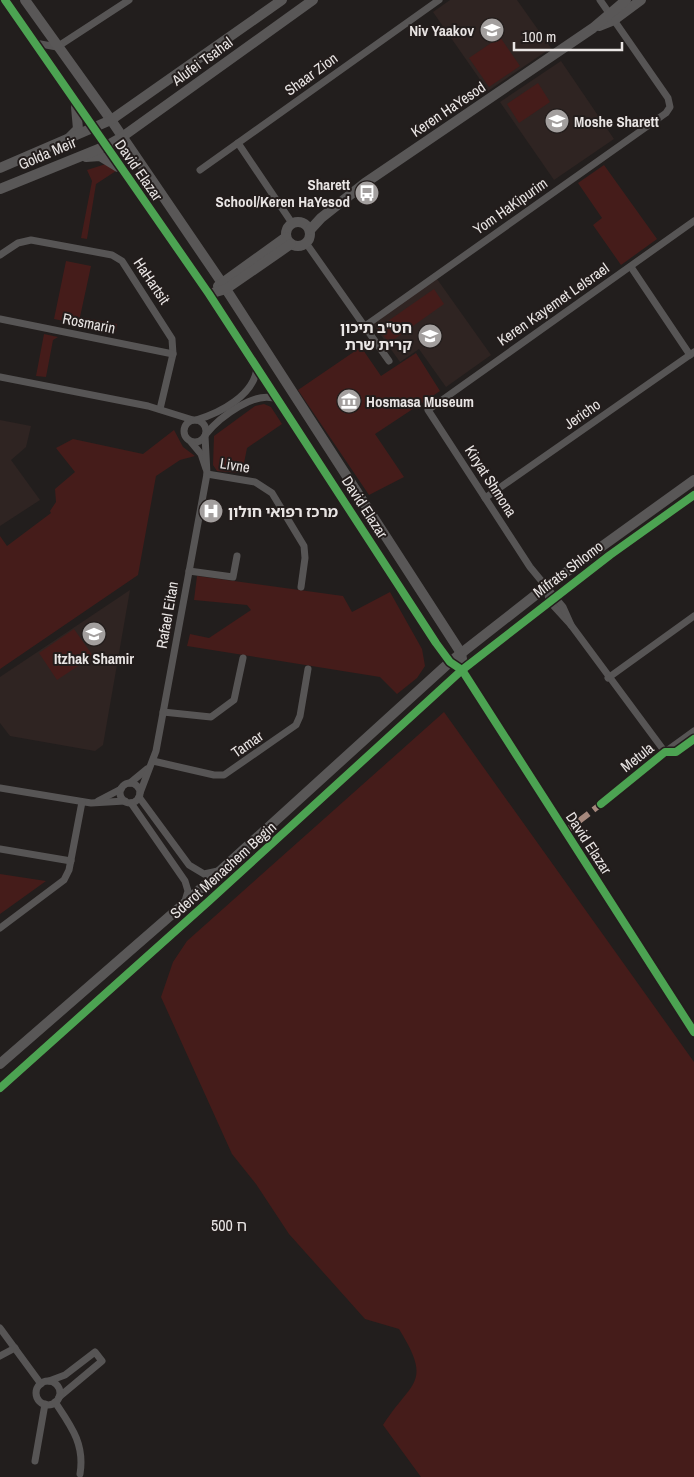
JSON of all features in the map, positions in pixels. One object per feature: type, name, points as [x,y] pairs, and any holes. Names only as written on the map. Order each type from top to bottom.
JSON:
[{"type":"street","name":"David Elazar","points":[[5,0],[209,294],[436,644],[450,662],[462,670],[694,1032]]},
{"type":"street","name":"David Elazar","points":[[25,0],[57,47],[112,120],[224,286],[462,653]]},
{"type":"street","name":"Alufei Tsahal","points":[[94,129],[112,120],[282,0]]},
{"type":"street","name":"Alufei Tsahal","points":[[106,146],[122,137],[313,0]]},
{"type":"street","name":"Shaar Zion","points":[[200,170],[438,0]]},
{"type":"street","points":[[600,0],[612,17]]},
{"type":"street","name":"Keren HaYesod","points":[[612,17],[626,0]]},
{"type":"street","name":"Keren HaYesod","points":[[308,227],[365,183],[593,28],[641,0]]},
{"type":"street","points":[[35,43],[57,47],[126,1]]},
{"type":"street","name":"Yom HaKipurim","points":[[365,326],[666,113],[670,107],[668,98],[612,17]]},
{"type":"street","points":[[65,142],[78,129],[78,116],[74,99]]},
{"type":"street","name":"Golda Meir","points":[[0,168],[94,129]]},
{"type":"street","points":[[238,143],[292,223]]},
{"type":"street","name":"Golda Meir","points":[[0,189],[106,146]]},
{"type":"street","points":[[75,158],[100,156],[122,170]]},
{"type":"street","points":[[299,221],[308,227],[310,237],[306,243],[298,246],[288,240],[287,229],[292,223],[299,221]]},
{"type":"street","name":"Keren Kayemet LeIsrael","points":[[428,410],[694,221]]},
{"type":"street","name":"HaHartsit","points":[[0,255],[18,243],[31,240],[117,257],[125,264],[170,333],[173,343],[173,354],[160,409]]},
{"type":"street","points":[[209,294],[224,286],[288,240]]},
{"type":"street","points":[[306,243],[389,361]]},
{"type":"street","points":[[631,267],[692,354]]},
{"type":"street","name":"Rosmarin","points":[[0,319],[173,354]]},
{"type":"street","name":"Jericho","points":[[485,498],[692,354]]},
{"type":"street","points":[[184,433],[185,425],[214,414],[244,393],[253,383],[257,367]]},
{"type":"street","points":[[0,377],[160,409],[205,425],[205,435]]},
{"type":"street","points":[[190,441],[199,442],[220,420],[247,402],[262,397],[272,397],[278,400]]},
{"type":"street","name":"Kiryat Shmona","points":[[428,410],[543,589]]},
{"type":"street","points":[[168,412],[177,421],[201,454],[207,474]]},
{"type":"street","name":"Rafael Eitan","points":[[140,795],[153,761],[207,474],[205,435]]},
{"type":"street","name":"Livne","points":[[207,474],[255,482],[272,493],[304,546],[305,558],[301,587]]},
{"type":"street","name":"Mifrats Shlomo","points":[[450,662],[543,589],[694,480]]},
{"type":"street","name":"Mifrats Shlomo","points":[[462,670],[552,599],[694,495]]},
{"type":"street","points":[[189,570],[232,577],[237,556]]},
{"type":"street","points":[[543,589],[608,678],[694,616]]},
{"type":"street","points":[[436,644],[439,655],[439,672]]},
{"type":"street","points":[[462,653],[462,670]]},
{"type":"street","points":[[163,712],[211,717],[234,700],[243,658]]},
{"type":"street","name":"Sderot Menachem Begin","points":[[0,1064],[183,904],[450,662]]},
{"type":"street","name":"Tamar","points":[[153,761],[216,775],[230,772],[296,725],[300,716],[308,669]]},
{"type":"street","name":"Sderot Menachem Begin","points":[[0,1088],[209,901],[462,670]]},
{"type":"street","name":"Metula","points":[[608,678],[664,752],[694,731]]},
{"type":"street","points":[[85,803],[107,798],[130,783],[153,761]]},
{"type":"street","points":[[130,783],[138,787],[140,795],[188,866],[204,874],[223,868]]},
{"type":"street","points":[[0,788],[85,803],[128,802],[140,795]]},
{"type":"street","points":[[121,789],[121,796],[128,802],[185,880],[188,894],[183,904]]},
{"type":"street","points":[[0,928],[60,885],[67,874],[71,861],[85,803]]},
{"type":"street","points":[[0,849],[71,861]]},
{"type":"street","points":[[0,1328],[41,1384]]},
{"type":"street","points":[[0,1356],[15,1348]]},
{"type":"street","points":[[95,1352],[102,1361],[57,1399],[45,1404],[39,1400],[36,1394],[41,1384],[65,1375],[95,1352]]},
{"type":"street","points":[[49,1381],[58,1387],[57,1399],[78,1440],[82,1454],[80,1474]]},
{"type":"street","points":[[35,1461],[45,1404]]},
{"type":"shaded area","name":"Niv Yaakov","points":[[450,0],[517,0],[551,48],[488,91],[433,12]]},
{"type":"shaded area","points":[[500,37],[520,66],[489,87],[469,58]]},
{"type":"shaded area","name":"Moshe Sharett","points":[[561,61],[614,139],[554,180],[500,102]]},
{"type":"shaded area","points":[[538,83],[550,102],[519,123],[507,104]]},
{"type":"shaded area","points":[[109,163],[119,169],[96,184],[87,239],[81,238],[92,181],[87,170]]},
{"type":"shaded area","points":[[604,165],[657,239],[621,265],[593,225],[602,218],[578,183]]},
{"type":"shaded area","points":[[66,261],[91,266],[80,317],[117,324],[116,332],[54,319]]},
{"type":"shaded area","name":"חט\"ב תיכון קרית שרת","points":[[437,279],[491,355],[446,387],[419,349],[400,362],[373,324]]},
{"type":"shaded area","points":[[434,289],[444,304],[389,343],[378,328]]},
{"type":"shaded area","points":[[44,334],[58,337],[53,340],[46,377],[36,376]]},
{"type":"shaded area","points":[[361,347],[381,376],[416,353],[440,391],[375,434],[404,477],[369,495],[298,390]]},
{"type":"shaded area","points":[[264,404],[271,407],[282,424],[247,448],[242,473],[217,471],[213,465],[214,436],[255,406]]},
{"type":"shaded area","points":[[0,420],[31,426],[26,447],[11,460],[40,500],[0,526]]},
{"type":"shaded area","points":[[174,430],[183,447],[195,456],[180,460],[156,476],[138,575],[0,669],[0,536],[7,546],[51,513],[50,511],[56,502],[55,489],[75,472],[56,448],[73,439],[143,454]]},
{"type":"shaded area","points":[[197,576],[343,596],[352,612],[390,592],[422,649],[425,666],[417,678],[397,694],[380,677],[187,646],[190,634],[209,638],[251,610],[247,605],[194,600]]},
{"type":"shaded area","name":"Itzhak Shamir","points":[[130,590],[103,745],[95,751],[10,736],[0,723],[0,677]]},
{"type":"shaded area","points":[[74,629],[93,656],[57,680],[39,653]]},
{"type":"shaded area","points":[[444,712],[694,1062],[694,1477],[421,1477],[383,1425],[415,1381],[417,1372],[409,1347],[399,1329],[365,1319],[289,1234],[256,1184],[232,1154],[161,997],[173,962],[187,941]]},
{"type":"shaded area","points":[[0,874],[46,881],[0,914]]},
{"type":"marked path","points":[[565,832],[601,804]]},
{"type":"cycle path","points":[[5,0],[209,294],[436,643],[450,662],[462,670],[694,1032]]},
{"type":"cycle path","points":[[0,1088],[209,901],[462,670],[610,555],[694,495]]},
{"type":"cycle path","points":[[601,804],[665,752],[676,752],[694,739]]},
{"type":"place","name":"Niv Yaakov","points":[[492,30]]},
{"type":"place","name":"Moshe Sharett","points":[[557,121]]},
{"type":"place","name":"Sharett School/Keren HaYesod","points":[[367,193]]},
{"type":"place","name":"חט\"ב תיכון קרית שרת","points":[[430,336]]},
{"type":"place","name":"Hosmasa Museum","points":[[349,401]]},
{"type":"place","name":"מרכז רפואי חולון","points":[[211,511]]},
{"type":"place","name":"Itzhak Shamir","points":[[94,634]]},
{"type":"district","name":"ח 500","points":[[229,1225]]}]
